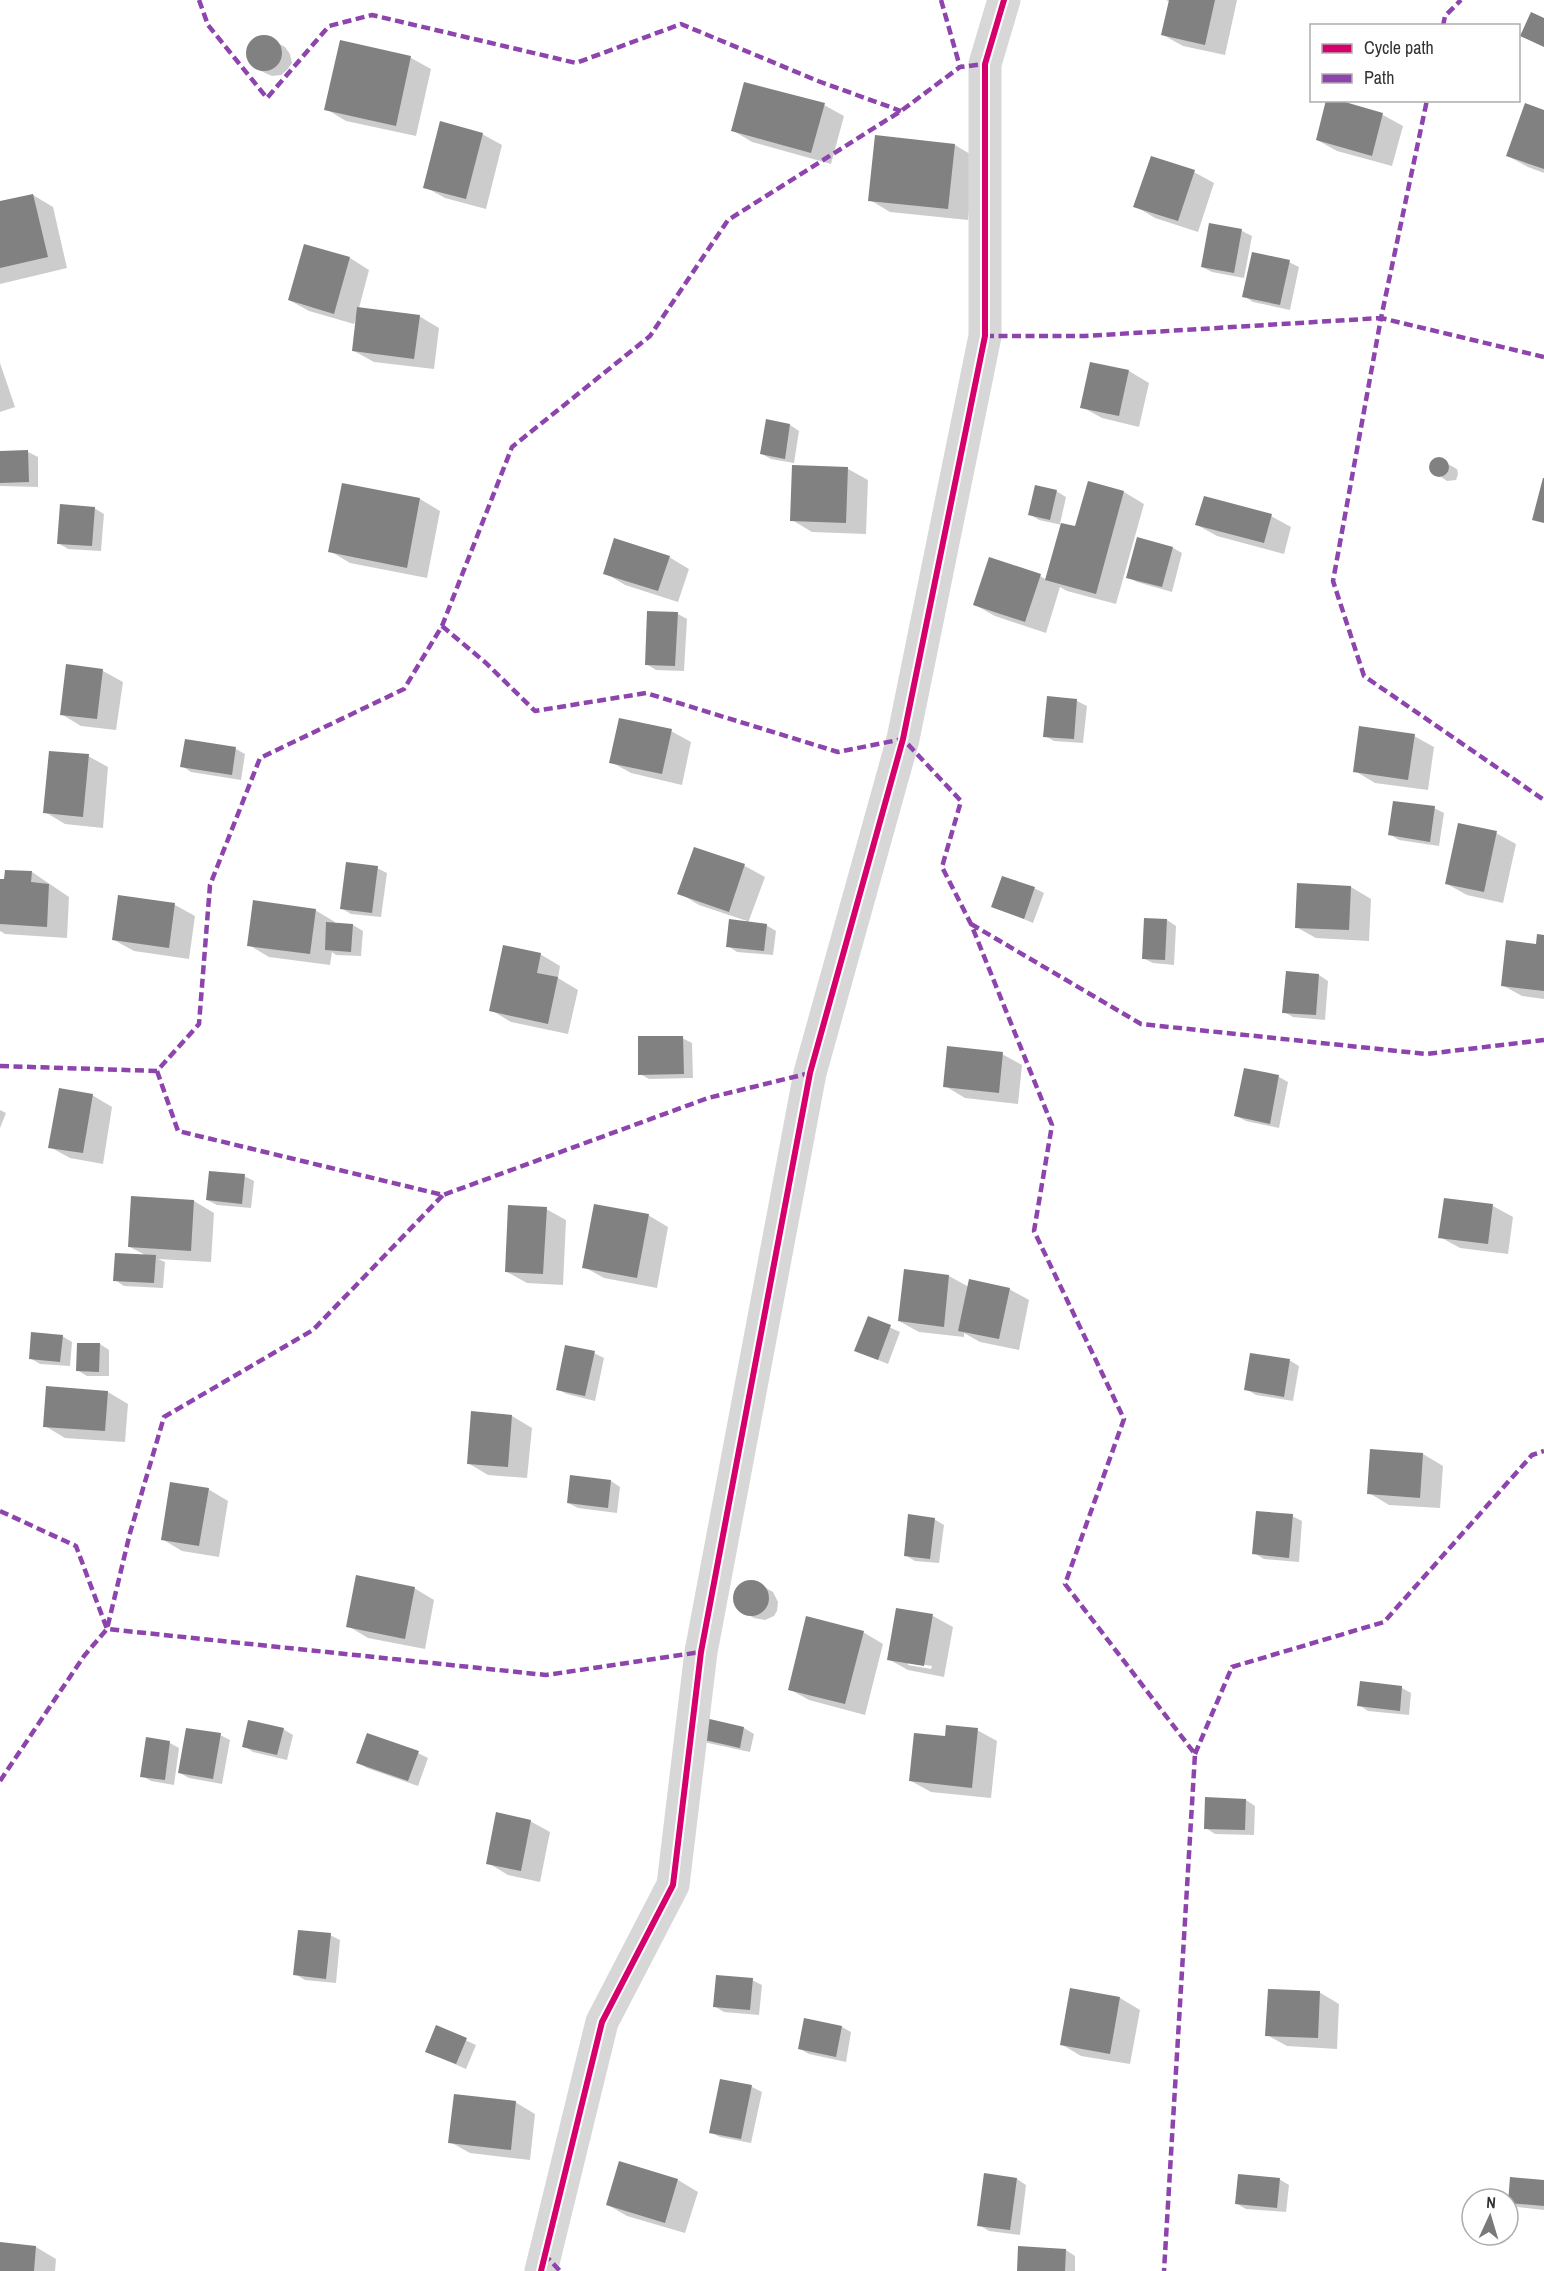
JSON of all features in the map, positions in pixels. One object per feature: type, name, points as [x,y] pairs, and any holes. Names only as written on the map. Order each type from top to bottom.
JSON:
[{"type":"street","points":[[541,2271],[602,2022],[673,1885],[701,1652],[810,1073],[903,740],[985,336],[985,64],[1004,0]]},
{"type":"building","points":[[1169,0],[1215,0],[1205,45],[1161,35]]},
{"type":"building","points":[[1531,12],[1544,18],[1544,47],[1520,36]]},
{"type":"building","points":[[264,35],[277,40],[282,53],[277,66],[264,71],[251,66],[246,53],[251,40]]},
{"type":"building","points":[[340,40],[411,56],[396,126],[324,110]]},
{"type":"building","points":[[744,82],[825,103],[811,153],[731,131]]},
{"type":"building","points":[[1326,102],[1345,102],[1383,113],[1372,156],[1316,140]]},
{"type":"building","points":[[1525,103],[1544,110],[1544,169],[1506,156]]},
{"type":"building","points":[[440,121],[483,133],[466,199],[423,188]]},
{"type":"building","points":[[875,135],[955,144],[948,209],[868,201]]},
{"type":"building","points":[[1151,156],[1195,170],[1178,221],[1133,207]]},
{"type":"building","points":[[33,194],[48,257],[0,268],[0,201]]},
{"type":"building","points":[[1209,223],[1242,229],[1234,273],[1201,267]]},
{"type":"building","points":[[304,244],[350,257],[334,314],[288,300]]},
{"type":"building","points":[[1252,252],[1290,260],[1280,305],[1242,297]]},
{"type":"building","points":[[357,307],[420,315],[414,359],[352,351]]},
{"type":"building","points":[[1090,362],[1129,370],[1119,416],[1080,408]]},
{"type":"building","points":[[766,419],[790,424],[785,459],[760,454]]},
{"type":"building","points":[[28,450],[29,482],[0,483],[0,451]]},
{"type":"building","points":[[1439,457],[1446,460],[1449,467],[1446,474],[1439,477],[1432,474],[1429,467],[1432,460]]},
{"type":"building","points":[[792,465],[848,467],[846,523],[790,521]]},
{"type":"building","points":[[1544,478],[1544,523],[1532,520]]},
{"type":"building","points":[[1088,481],[1124,491],[1096,594],[1045,580],[1061,523],[1075,526]]},
{"type":"building","points":[[342,483],[420,498],[407,568],[328,552]]},
{"type":"building","points":[[1035,485],[1057,490],[1050,520],[1028,515]]},
{"type":"building","points":[[1204,496],[1272,514],[1264,543],[1195,525]]},
{"type":"building","points":[[60,504],[95,507],[92,546],[57,544]]},
{"type":"building","points":[[1137,537],[1173,547],[1162,587],[1126,578]]},
{"type":"building","points":[[614,538],[670,556],[658,591],[603,574]]},
{"type":"building","points":[[989,557],[1041,574],[1025,622],[973,605]]},
{"type":"building","points":[[647,611],[678,612],[675,666],[645,665]]},
{"type":"building","points":[[66,664],[103,669],[97,719],[60,715]]},
{"type":"building","points":[[1047,696],[1077,699],[1074,739],[1043,737]]},
{"type":"building","points":[[619,718],[672,729],[662,774],[609,763]]},
{"type":"building","points":[[1359,726],[1415,734],[1408,780],[1353,772]]},
{"type":"building","points":[[185,739],[236,747],[232,775],[180,767]]},
{"type":"building","points":[[49,751],[89,754],[83,817],[43,813]]},
{"type":"building","points":[[1393,801],[1435,806],[1430,842],[1388,835]]},
{"type":"building","points":[[1458,823],[1497,831],[1484,892],[1445,884]]},
{"type":"building","points":[[694,847],[745,864],[729,912],[677,894]]},
{"type":"building","points":[[346,862],[378,866],[372,913],[340,909]]},
{"type":"building","points":[[5,870],[32,871],[31,882],[49,884],[47,927],[0,924],[0,879],[4,879]]},
{"type":"building","points":[[1002,876],[1035,887],[1024,919],[991,907]]},
{"type":"building","points":[[1297,883],[1351,886],[1349,930],[1295,928]]},
{"type":"building","points":[[118,895],[175,903],[169,948],[112,940]]},
{"type":"building","points":[[253,900],[316,909],[310,954],[247,946]]},
{"type":"building","points":[[1144,918],[1167,919],[1165,960],[1142,959]]},
{"type":"building","points":[[729,919],[767,924],[764,951],[726,947]]},
{"type":"building","points":[[326,922],[353,924],[351,952],[325,950]]},
{"type":"building","points":[[1537,934],[1544,935],[1544,991],[1501,986],[1506,940],[1536,944]]},
{"type":"building","points":[[503,945],[541,953],[537,973],[558,977],[548,1024],[489,1011]]},
{"type":"building","points":[[1286,971],[1319,974],[1316,1015],[1282,1013]]},
{"type":"building","points":[[638,1036],[683,1036],[684,1074],[638,1075]]},
{"type":"building","points":[[947,1046],[1003,1052],[999,1093],[943,1087]]},
{"type":"building","points":[[1244,1068],[1279,1075],[1270,1124],[1234,1116]]},
{"type":"building","points":[[59,1088],[93,1094],[83,1153],[48,1148]]},
{"type":"building","points":[[209,1171],[245,1174],[242,1204],[206,1200]]},
{"type":"building","points":[[131,1196],[194,1200],[191,1251],[128,1247]]},
{"type":"building","points":[[1444,1198],[1493,1204],[1488,1244],[1438,1238]]},
{"type":"building","points":[[594,1204],[649,1214],[637,1278],[582,1268]]},
{"type":"building","points":[[508,1205],[547,1207],[543,1274],[505,1272]]},
{"type":"building","points":[[115,1253],[156,1255],[154,1283],[113,1281]]},
{"type":"building","points":[[904,1269],[949,1275],[944,1327],[898,1321]]},
{"type":"building","points":[[969,1279],[1010,1288],[999,1339],[958,1331]]},
{"type":"building","points":[[868,1316],[891,1325],[878,1360],[854,1351]]},
{"type":"building","points":[[31,1332],[63,1335],[60,1362],[29,1359]]},
{"type":"building","points":[[77,1343],[100,1343],[99,1372],[76,1371]]},
{"type":"building","points":[[565,1345],[595,1351],[585,1396],[556,1390]]},
{"type":"building","points":[[1250,1353],[1290,1359],[1284,1397],[1244,1390]]},
{"type":"building","points":[[46,1386],[108,1391],[105,1431],[43,1427]]},
{"type":"building","points":[[471,1411],[512,1415],[508,1467],[467,1464]]},
{"type":"building","points":[[1370,1449],[1423,1453],[1420,1498],[1367,1494]]},
{"type":"building","points":[[570,1475],[611,1480],[608,1508],[567,1503]]},
{"type":"building","points":[[170,1482],[209,1488],[199,1546],[161,1540]]},
{"type":"building","points":[[1256,1511],[1293,1514],[1289,1558],[1252,1554]]},
{"type":"building","points":[[908,1514],[935,1518],[930,1559],[904,1556]]},
{"type":"building","points":[[356,1575],[415,1587],[405,1639],[346,1627]]},
{"type":"building","points":[[751,1580],[763,1586],[769,1598],[763,1610],[751,1616],[739,1610],[733,1598],[739,1586]]},
{"type":"building","points":[[896,1608],[933,1614],[924,1666],[887,1660]]},
{"type":"building","points":[[806,1616],[864,1631],[845,1704],[788,1690]]},
{"type":"building","points":[[1360,1681],[1402,1686],[1400,1711],[1357,1706]]},
{"type":"building","points":[[701,1717],[744,1727],[740,1748],[696,1738]]},
{"type":"building","points":[[248,1720],[284,1728],[277,1755],[242,1747]]},
{"type":"building","points":[[946,1725],[978,1728],[972,1788],[909,1781],[914,1733],[945,1736]]},
{"type":"building","points":[[186,1728],[221,1733],[213,1779],[178,1773]]},
{"type":"building","points":[[367,1733],[419,1751],[408,1781],[356,1763]]},
{"type":"building","points":[[146,1737],[170,1741],[165,1780],[140,1777]]},
{"type":"building","points":[[1205,1797],[1246,1799],[1245,1830],[1204,1829]]},
{"type":"building","points":[[496,1812],[531,1820],[521,1871],[486,1864]]},
{"type":"building","points":[[298,1930],[331,1933],[326,1979],[293,1975]]},
{"type":"building","points":[[716,1975],[753,1978],[750,2010],[713,2007]]},
{"type":"building","points":[[1070,1988],[1120,1997],[1110,2054],[1060,2045]]},
{"type":"building","points":[[1268,1989],[1320,1991],[1318,2038],[1265,2036]]},
{"type":"building","points":[[804,2018],[842,2026],[836,2057],[798,2049]]},
{"type":"building","points":[[436,2025],[467,2038],[456,2064],[425,2052]]},
{"type":"building","points":[[720,2079],[752,2085],[741,2139],[709,2133]]},
{"type":"building","points":[[454,2094],[516,2101],[511,2150],[448,2143]]},
{"type":"building","points":[[619,2161],[678,2179],[665,2223],[606,2205]]},
{"type":"building","points":[[984,2173],[1017,2178],[1010,2230],[977,2226]]},
{"type":"building","points":[[1238,2174],[1280,2178],[1277,2208],[1235,2204]]},
{"type":"building","points":[[1510,2177],[1544,2180],[1544,2206],[1520,2204],[1520,2187],[1509,2187]]},
{"type":"building","points":[[0,2242],[36,2246],[34,2271],[0,2271]]},
{"type":"building","points":[[1018,2246],[1066,2249],[1065,2271],[1017,2271]]},
{"type":"marked path","points":[[199,0],[208,25],[267,98],[329,26],[372,15],[576,63],[681,24],[818,81],[901,111]]},
{"type":"marked path","points":[[941,0],[960,67]]},
{"type":"marked path","points":[[1443,24],[1445,16],[1461,0]]},
{"type":"marked path","points":[[0,1066],[157,1071],[199,1024],[210,885],[260,758],[404,689],[442,626],[512,447],[650,336],[728,220],[901,111],[960,67],[985,64]]},
{"type":"marked path","points":[[985,336],[1085,336],[1381,318],[1427,102]]},
{"type":"marked path","points":[[1544,357],[1381,318],[1333,581],[1364,676],[1544,800]]},
{"type":"marked path","points":[[442,626],[486,663],[535,711],[646,693],[838,752],[903,739],[961,801],[942,867],[971,924],[1052,1125],[1034,1231],[1124,1419],[1065,1584],[1195,1754],[1164,2271]]},
{"type":"marked path","points":[[971,924],[1141,1024],[1426,1054],[1544,1040]]},
{"type":"marked path","points":[[157,1071],[178,1131],[443,1195],[708,1098],[810,1073]]},
{"type":"marked path","points":[[0,1781],[84,1656],[107,1629],[130,1533],[164,1417],[313,1330],[443,1195]]},
{"type":"marked path","points":[[1195,1754],[1232,1667],[1384,1622],[1532,1455],[1544,1451]]},
{"type":"marked path","points":[[0,1511],[76,1546],[107,1629],[546,1675],[701,1652]]},
{"type":"marked path","points":[[544,2254],[560,2271]]},
{"type":"cycle path","points":[[541,2271],[602,2022],[673,1885],[701,1652],[810,1073],[903,739],[985,336],[985,64],[1004,0]]}]
